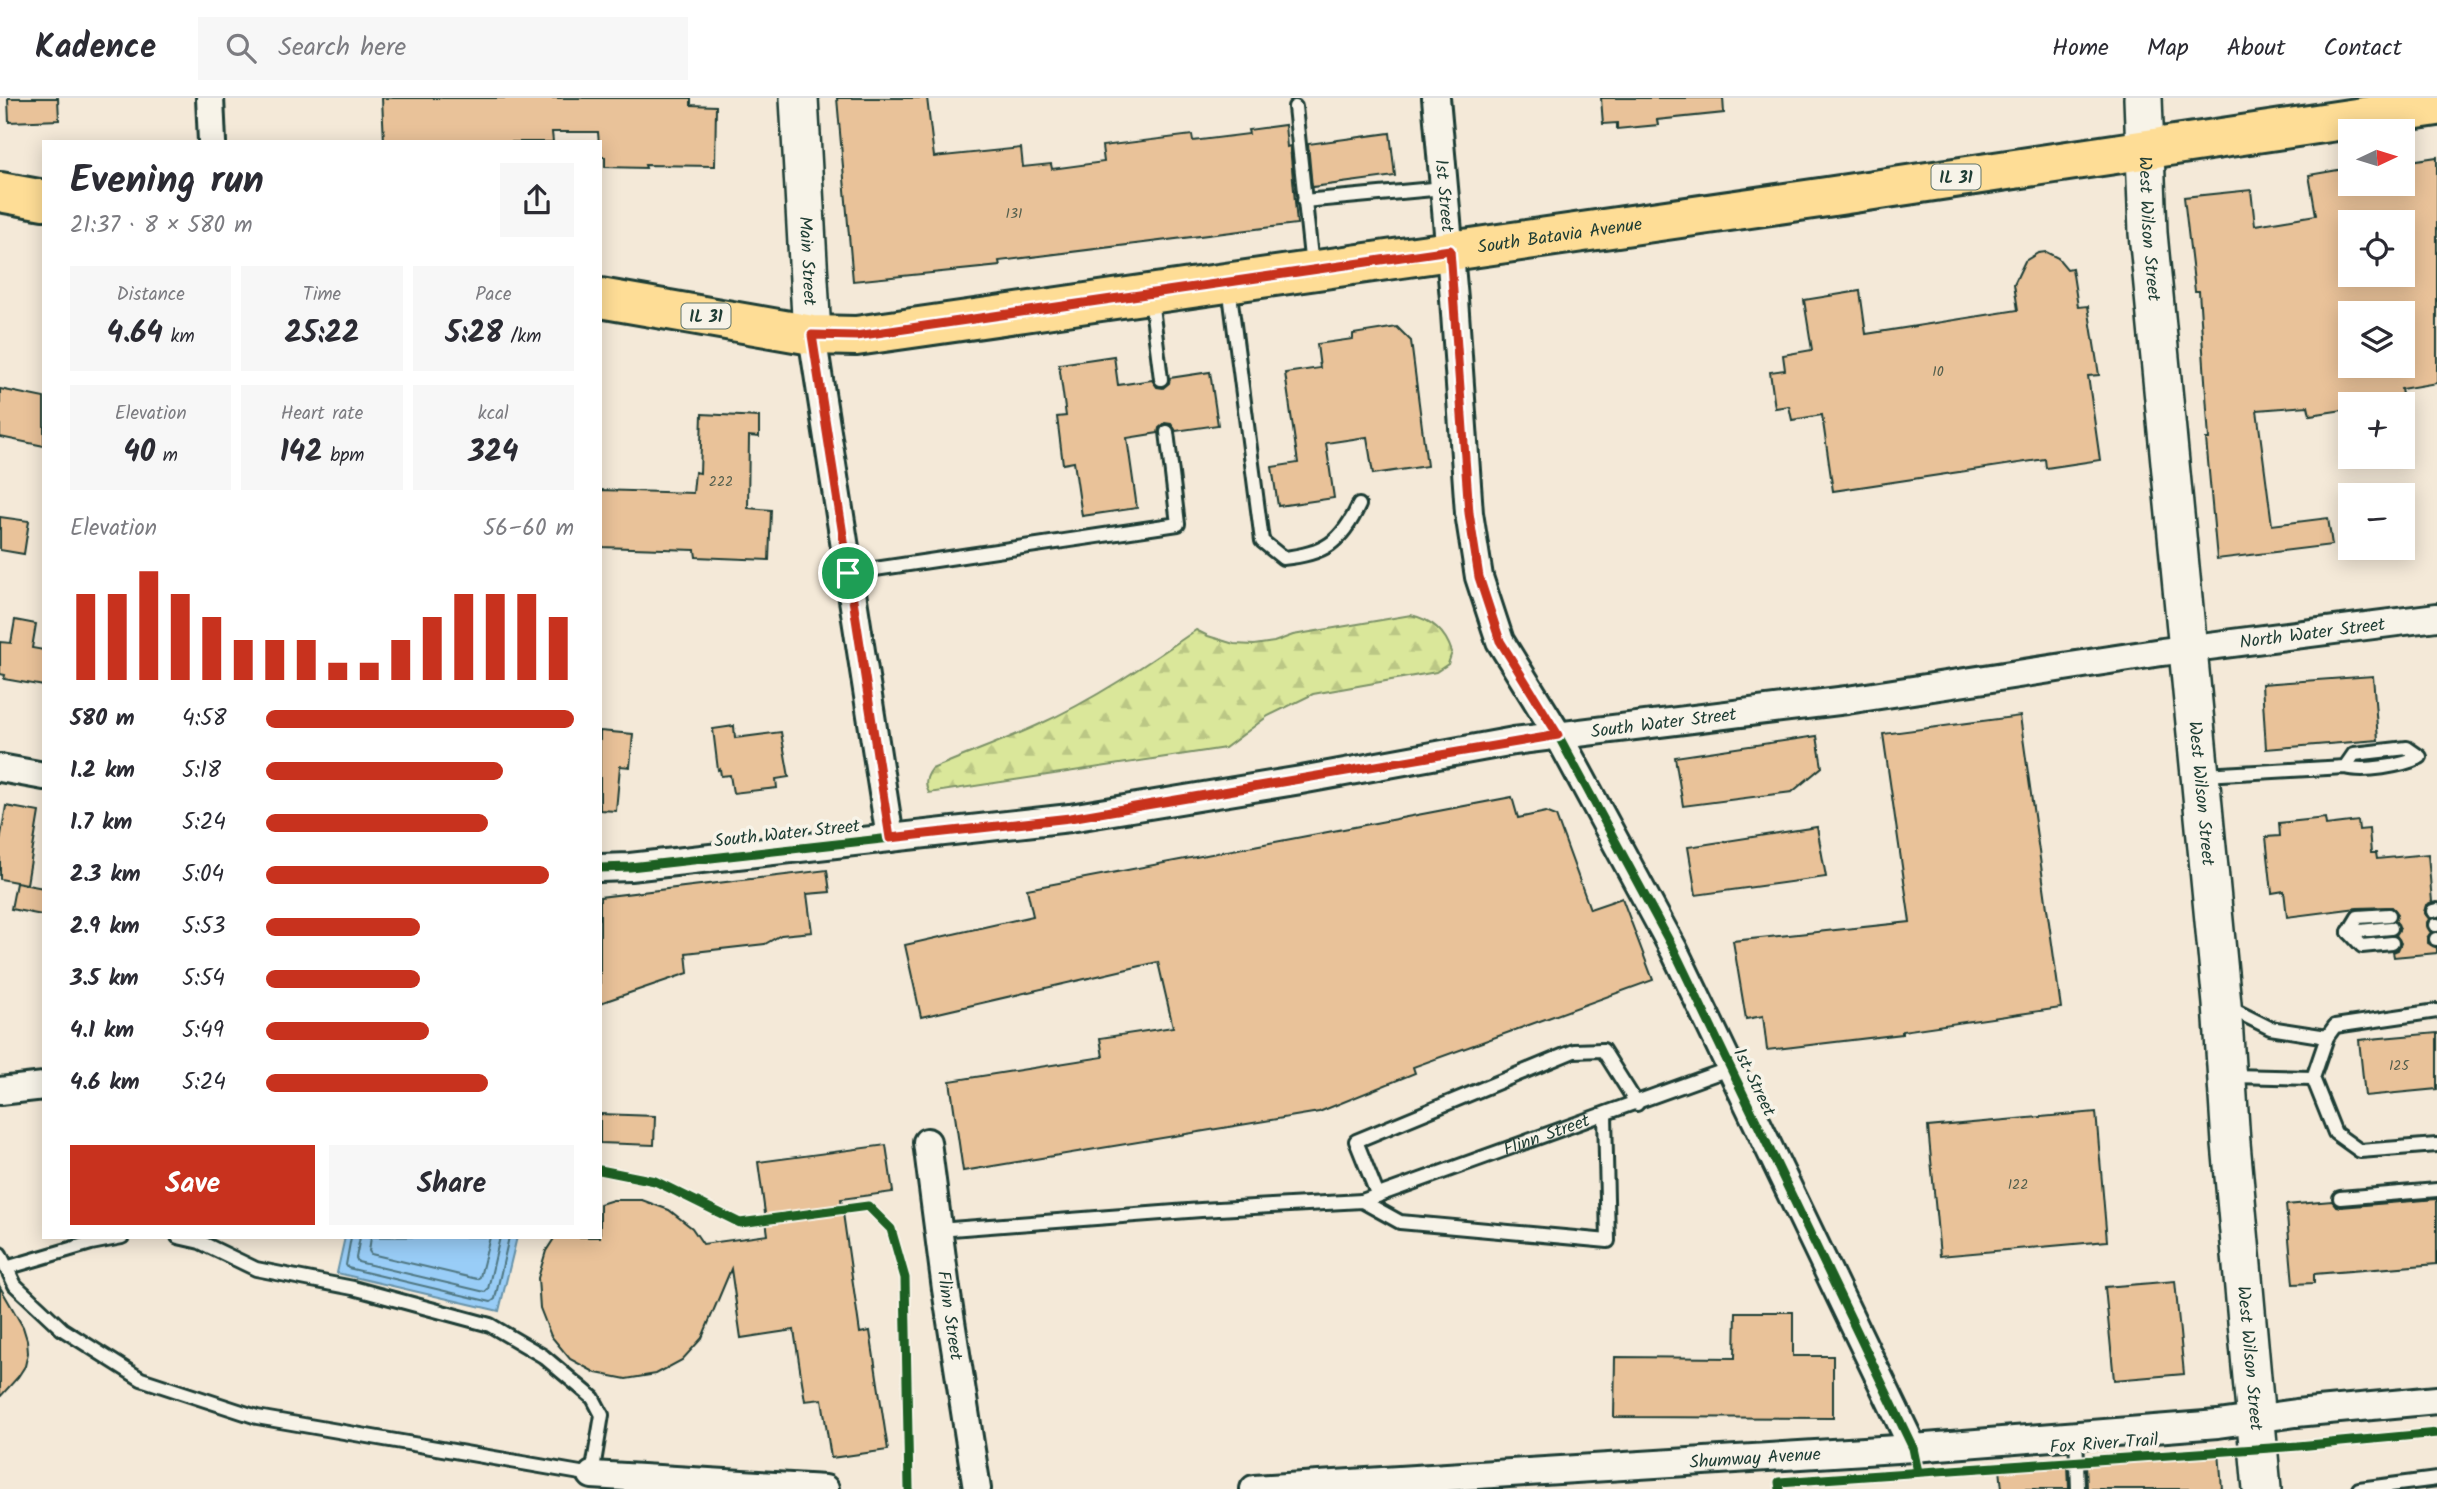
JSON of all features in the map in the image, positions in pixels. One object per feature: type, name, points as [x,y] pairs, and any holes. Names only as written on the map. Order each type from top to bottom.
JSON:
[{"type":"main road","name":"Main Street","points":[[799,98],[812,335]]},
{"type":"main road","name":"West Wilson Street","points":[[2143,98],[2148,233],[2222,1004],[2262,1489]]},
{"type":"main road","name":"IL 31","points":[[2144,149],[2437,106]]},
{"type":"main road","name":"South Batavia Avenue","points":[[602,298],[812,335],[856,336],[2144,149]]},
{"type":"main road","points":[[0,192],[42,200]]},
{"type":"street","points":[[210,98],[212,140]]},
{"type":"street","name":"1st Street","points":[[1436,98],[1469,513],[1479,577],[1500,641],[1558,735],[1674,950],[1913,1448]]},
{"type":"street","name":"Main Street","points":[[812,335],[890,838]]},
{"type":"street","name":"North Water Street","points":[[2188,649],[2437,617]]},
{"type":"street","name":"South Water Street","points":[[602,868],[631,867],[1070,818],[1558,735],[1847,700],[2188,649]]},
{"type":"street","points":[[0,768],[42,776]]},
{"type":"street","points":[[0,1091],[42,1086]]},
{"type":"street","name":"Flinn Street","points":[[927,1142],[977,1489]]},
{"type":"street","name":"Shumway Avenue","points":[[1254,1489],[1913,1448],[2218,1424],[2437,1400]]},
{"type":"street","points":[[592,1475],[825,1489]]},
{"type":"lane","points":[[1295,107],[1312,270]]},
{"type":"lane","points":[[1304,201],[1444,188]]},
{"type":"lane","points":[[1229,282],[1262,541],[1283,558],[1307,555],[1328,546],[1348,528],[1359,505]]},
{"type":"lane","points":[[1151,293],[1161,379]]},
{"type":"lane","points":[[848,573],[1178,524],[1167,432]]},
{"type":"lane","points":[[2200,775],[2345,767],[2356,770],[2409,763],[2420,757]]},
{"type":"lane","points":[[2349,932],[2358,918],[2389,915]]},
{"type":"lane","points":[[2349,932],[2391,928]]},
{"type":"lane","points":[[2349,932],[2362,946],[2392,943]]},
{"type":"lane","points":[[2222,1004],[2270,1028],[2327,1037]]},
{"type":"lane","points":[[2437,1011],[2335,1026],[2327,1037],[2313,1078],[2335,1133],[2360,1151],[2437,1145]]},
{"type":"lane","points":[[1378,1196],[1356,1141],[1574,1051],[1603,1049],[1637,1104]]},
{"type":"lane","name":"Flinn Street","points":[[938,1230],[1362,1201],[1731,1068]]},
{"type":"lane","points":[[2227,1076],[2313,1078]]},
{"type":"lane","points":[[1362,1201],[1400,1222],[1608,1241],[1605,1115]]},
{"type":"lane","points":[[2340,1198],[2437,1189]]},
{"type":"lane","points":[[6,1268],[112,1239]]},
{"type":"lane","points":[[0,1254],[15,1285],[62,1329],[141,1379],[257,1417],[592,1475],[602,1415],[593,1398],[543,1356],[490,1325],[353,1288],[256,1269],[200,1242],[187,1239]]},
{"type":"lane","points":[[2076,1435],[2078,1489]]},
{"type":"lane","points":[[2359,1489],[2437,1479]]},
{"type":"green space","points":[[1411,615],[1425,620],[1446,638],[1452,652],[1448,664],[1436,672],[1313,694],[1268,716],[1225,748],[929,793],[927,790],[926,781],[932,769],[1025,731],[1079,705],[1196,630],[1234,644],[1254,645],[1293,635]]},
{"type":"water","points":[[345,1239],[517,1239],[499,1311],[337,1273]]},
{"type":"building","points":[[8,98],[58,98],[59,120],[9,122]]},
{"type":"building","points":[[382,98],[691,98],[691,105],[716,106],[715,166],[605,167],[602,140],[599,140],[598,132],[552,132],[553,140],[384,140]]},
{"type":"building","points":[[837,98],[927,98],[934,157],[1021,148],[1023,167],[1051,164],[1052,169],[1104,162],[1102,146],[1192,135],[1193,141],[1249,134],[1248,130],[1285,125],[1287,147],[1290,146],[1297,224],[999,261],[1000,266],[853,281]]},
{"type":"building","points":[[1601,98],[1723,98],[1724,113],[1657,120],[1658,125],[1617,129],[1617,123],[1603,124]]},
{"type":"building","points":[[1390,133],[1395,176],[1312,187],[1308,144]]},
{"type":"building","points":[[2437,157],[2437,383],[2401,389],[2402,392],[2338,392],[2338,411],[2310,415],[2308,406],[2257,410],[2272,525],[2328,518],[2332,545],[2217,559],[2206,439],[2209,439],[2199,291],[2195,291],[2184,197],[2251,190],[2255,225],[2316,215],[2309,175],[2338,170],[2338,196],[2415,196],[2415,160]]},
{"type":"building","points":[[2046,252],[2058,258],[2067,269],[2072,268],[2078,307],[2088,306],[2099,375],[2088,376],[2100,460],[2046,468],[2045,459],[1833,491],[1822,415],[1792,420],[1789,406],[1775,408],[1770,372],[1785,370],[1783,355],[1812,350],[1804,300],[1860,291],[1866,334],[2018,310],[2014,284],[2025,261],[2038,253]]},
{"type":"building","points":[[1397,327],[1411,341],[1427,466],[1373,474],[1367,437],[1326,443],[1334,498],[1278,506],[1272,467],[1298,463],[1285,373],[1320,368],[1317,344],[1353,339],[1353,334]]},
{"type":"building","points":[[1114,356],[1118,385],[1152,380],[1157,387],[1163,388],[1170,378],[1210,372],[1218,425],[1176,431],[1171,424],[1165,423],[1158,433],[1127,438],[1137,508],[1082,516],[1074,462],[1063,464],[1057,417],[1066,416],[1059,364]]},
{"type":"building","points":[[0,389],[42,398],[42,446],[0,437]]},
{"type":"building","points":[[702,414],[759,417],[759,437],[749,436],[748,508],[771,510],[769,560],[696,557],[695,550],[602,547],[602,490],[693,493],[695,472],[700,473]]},
{"type":"building","points":[[0,517],[29,521],[24,554],[0,550]]},
{"type":"building","points":[[15,620],[36,624],[32,648],[42,650],[42,686],[4,679],[5,675],[0,674],[0,642],[11,643]]},
{"type":"building","points":[[2373,676],[2378,740],[2266,749],[2262,684]]},
{"type":"building","points":[[2020,716],[2061,1008],[1902,1031],[1902,1034],[1767,1050],[1763,1016],[1746,1019],[1733,941],[1910,922],[1883,734]]},
{"type":"building","points":[[734,726],[735,738],[781,732],[789,777],[776,779],[777,788],[733,793],[730,775],[721,776],[713,729]]},
{"type":"building","points":[[602,731],[633,734],[630,767],[620,766],[616,811],[602,810]]},
{"type":"building","points":[[1817,736],[1822,767],[1792,792],[1683,806],[1675,757]]},
{"type":"building","points":[[1512,797],[1518,818],[1546,812],[1556,816],[1590,909],[1622,898],[1653,980],[1413,1067],[1415,1073],[1319,1112],[963,1171],[950,1081],[1103,1057],[1100,1038],[1173,1027],[1158,962],[921,1017],[905,945],[1033,916],[1027,889]]},
{"type":"building","points":[[6,806],[39,812],[27,884],[0,879],[0,841]]},
{"type":"building","points":[[2325,818],[2326,825],[2358,821],[2359,830],[2369,829],[2371,853],[2376,853],[2377,859],[2428,854],[2432,902],[2426,905],[2424,912],[2429,919],[2426,924],[2431,932],[2427,938],[2428,943],[2437,948],[2437,953],[2394,957],[2393,952],[2398,950],[2401,943],[2396,935],[2400,928],[2395,921],[2398,914],[2392,907],[2357,908],[2287,917],[2284,891],[2272,893],[2266,837],[2280,836],[2279,823]]},
{"type":"building","points":[[1817,827],[1826,877],[1696,895],[1688,847]]},
{"type":"building","points":[[827,870],[830,892],[807,894],[812,932],[781,935],[765,944],[686,953],[688,973],[602,1002],[602,897]]},
{"type":"building","points":[[16,883],[42,888],[42,915],[11,909]]},
{"type":"building","points":[[2437,1033],[2437,1089],[2365,1096],[2359,1040]]},
{"type":"building","points":[[2096,1112],[2107,1241],[1940,1256],[1928,1127]]},
{"type":"building","points":[[602,1114],[655,1116],[654,1145],[602,1143]]},
{"type":"building","points":[[886,1145],[893,1192],[841,1199],[860,1333],[870,1331],[888,1450],[831,1458],[822,1399],[805,1401],[794,1330],[741,1338],[731,1269],[702,1338],[682,1360],[656,1374],[626,1379],[596,1373],[570,1359],[551,1336],[540,1308],[538,1278],[546,1251],[554,1239],[602,1239],[602,1203],[613,1200],[642,1200],[669,1210],[692,1228],[703,1244],[768,1235],[758,1162]]},
{"type":"building","points":[[2437,1199],[2437,1264],[2314,1274],[2314,1283],[2293,1284],[2286,1205],[2332,1201],[2341,1207]]},
{"type":"building","points":[[2175,1281],[2184,1374],[2114,1380],[2105,1287]]},
{"type":"building","points":[[0,1287],[23,1327],[28,1353],[25,1366],[18,1377],[0,1397]]},
{"type":"building","points":[[1736,1312],[1793,1312],[1793,1356],[1833,1356],[1833,1418],[1614,1417],[1615,1357],[1735,1358]]},
{"type":"building","points":[[2219,1452],[2222,1489],[2087,1489],[2086,1461]]},
{"type":"building","points":[[2068,1464],[2069,1489],[2002,1489],[2000,1469]]},
{"type":"cycle path","points":[[602,868],[1070,818],[1558,735],[1674,950],[1913,1448],[1918,1472]]},
{"type":"cycle path","points":[[602,1170],[655,1181],[740,1223],[868,1206],[891,1229],[905,1278],[909,1489]]},
{"type":"cycle path","name":"Fox River Trail","points":[[1780,1489],[1779,1482],[2298,1446],[2437,1433]]},
{"type":"route","points":[[1450,250],[1469,513],[1479,577],[1500,641],[1558,735],[1070,818],[890,838],[848,573],[812,335],[856,336],[1450,250]]}]
